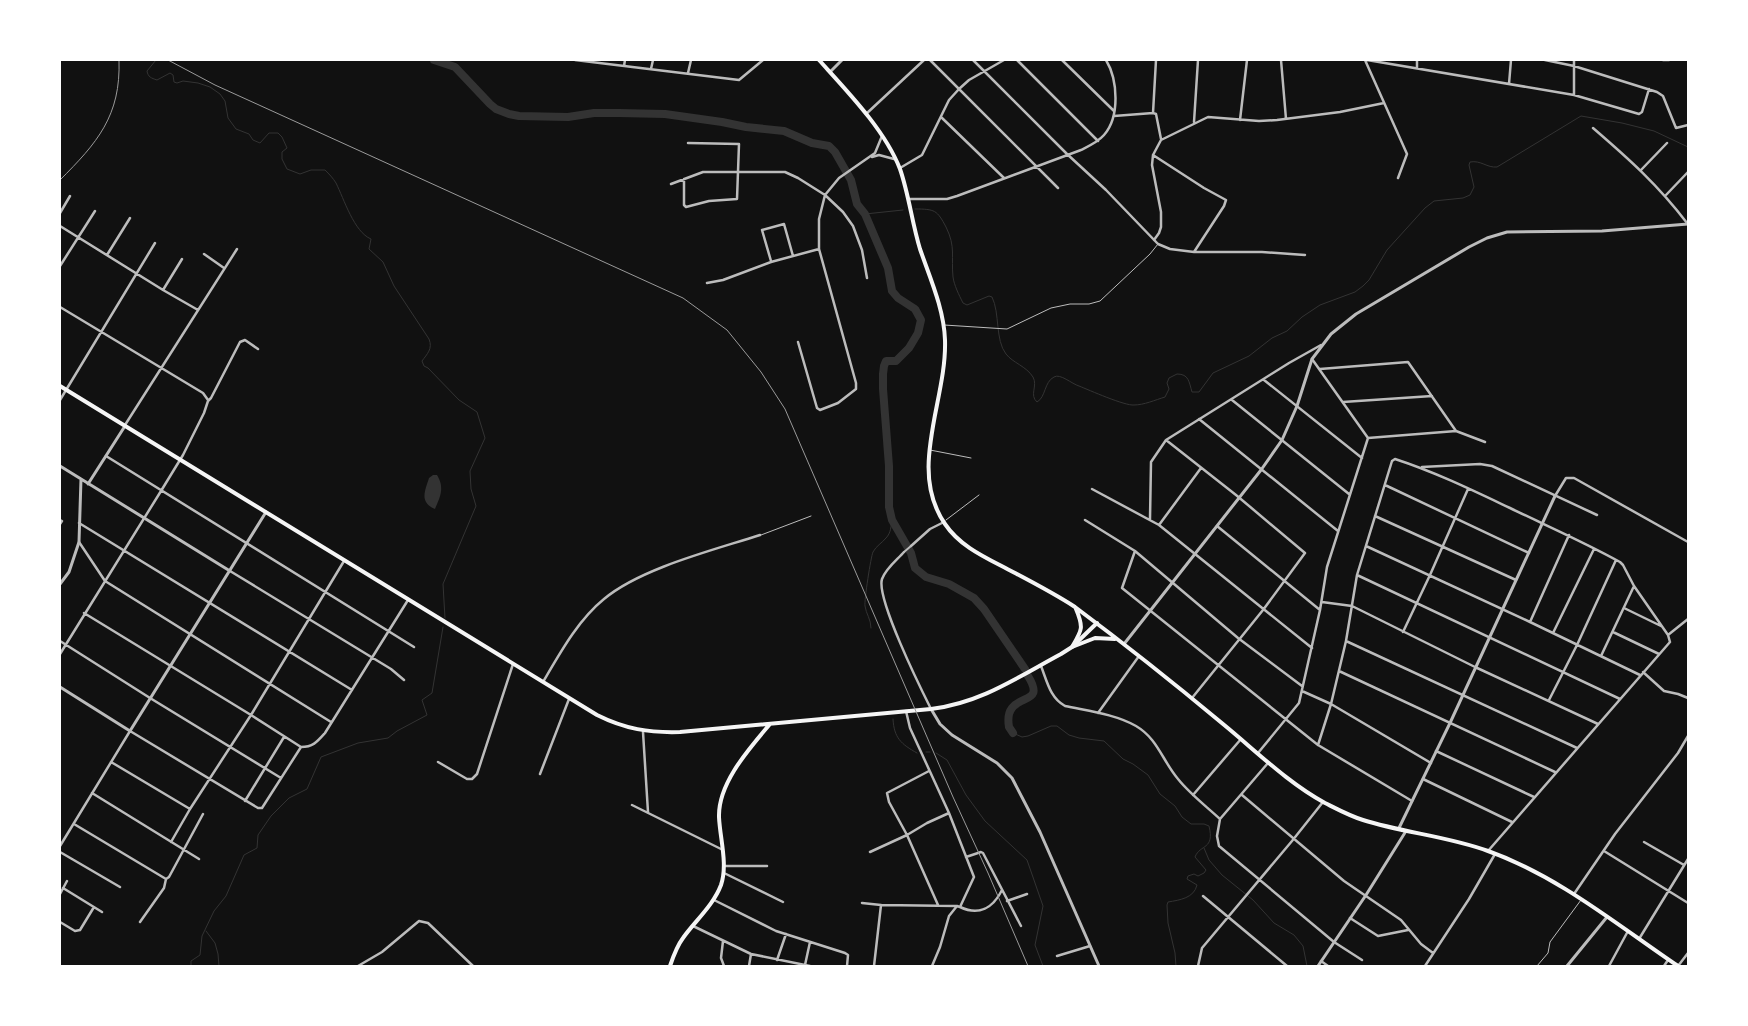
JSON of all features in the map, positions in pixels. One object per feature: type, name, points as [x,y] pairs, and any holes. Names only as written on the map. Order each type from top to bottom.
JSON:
[{"type":"main road","points":[[819,60],[866,114],[882,136],[900,168],[911,217],[943,325],[945,359],[928,470],[935,504],[944,522],[955,536],[967,547],[1056,594],[1075,607],[1192,698],[1268,762],[1323,802],[1362,820],[1488,851],[1540,874],[1582,899],[1678,966]]},
{"type":"main road","points":[[60,386],[569,699],[606,720],[643,732],[680,732],[931,709],[955,705],[984,696],[1072,647],[1096,638],[1118,639]]},
{"type":"main road","points":[[1072,647],[1082,626],[1075,607]]},
{"type":"main road","points":[[1072,647],[1097,623]]},
{"type":"main road","points":[[670,966],[682,939],[713,899],[720,886],[724,866],[719,811],[726,786],[731,774],[770,724]]},
{"type":"street","points":[[575,60],[688,72],[739,80],[763,60]]},
{"type":"street","points":[[624,66],[625,60]]},
{"type":"street","points":[[651,69],[653,60]]},
{"type":"street","points":[[688,72],[691,60]]},
{"type":"street","points":[[830,72],[842,60]]},
{"type":"street","points":[[866,114],[924,60]]},
{"type":"street","points":[[930,60],[1058,188]]},
{"type":"street","points":[[973,60],[1067,154],[1106,190],[1158,244],[1170,250],[1194,252],[1262,252],[1304,255]]},
{"type":"street","points":[[900,168],[922,155],[950,100],[959,89],[984,71],[1004,60]]},
{"type":"street","points":[[1017,60],[1098,141]]},
{"type":"street","points":[[1062,60],[1114,111]]},
{"type":"street","points":[[908,201],[946,199],[1080,150],[1098,141],[1108,130],[1114,116],[1115,87],[1112,70],[1106,60]]},
{"type":"street","points":[[1156,60],[1154,114],[1161,140]]},
{"type":"street","points":[[1194,122],[1198,60]]},
{"type":"street","points":[[1240,120],[1247,60]]},
{"type":"street","points":[[1281,60],[1286,119]]},
{"type":"street","points":[[1366,60],[1574,95],[1641,113],[1649,89]]},
{"type":"street","points":[[1366,60],[1408,154],[1398,178]]},
{"type":"street","points":[[1417,60],[1417,68]]},
{"type":"street","points":[[1509,84],[1511,60]]},
{"type":"street","points":[[1545,60],[1574,66],[1649,89],[1663,96],[1676,128],[1688,125]]},
{"type":"street","points":[[1574,60],[1574,95]]},
{"type":"street","points":[[1663,60],[1669,60]]},
{"type":"street","points":[[1154,240],[1161,228],[1161,212],[1152,165],[1153,155],[1161,140],[1194,122],[1208,117],[1259,121],[1286,119],[1340,112],[1384,103]]},
{"type":"street","points":[[1114,116],[1154,114]]},
{"type":"street","points":[[941,117],[1004,178]]},
{"type":"street","points":[[1594,128],[1642,170],[1688,223]]},
{"type":"street","points":[[798,342],[817,408],[820,410],[838,403],[856,389],[856,383],[819,249],[819,219],[825,194],[843,176],[876,154],[882,136]]},
{"type":"street","points":[[684,179],[684,205],[686,207],[710,201],[737,199],[740,145],[738,143],[688,143]]},
{"type":"street","points":[[1642,170],[1666,143]]},
{"type":"street","points":[[1153,155],[1226,200],[1194,252]]},
{"type":"street","points":[[871,157],[894,158]]},
{"type":"street","points":[[671,184],[703,172],[785,172],[798,178],[825,194],[844,212],[853,226],[862,250],[867,278]]},
{"type":"street","points":[[1666,196],[1688,172]]},
{"type":"street","points":[[60,213],[70,196]]},
{"type":"street","points":[[60,265],[95,211]]},
{"type":"street","points":[[107,255],[130,218]]},
{"type":"street","points":[[1124,644],[1261,470],[1282,440],[1297,406],[1312,359],[1331,334],[1356,314],[1487,238],[1507,232],[1602,231],[1688,223]]},
{"type":"street","points":[[771,262],[762,230],[784,224],[793,256]]},
{"type":"street","points":[[60,226],[198,310]]},
{"type":"street","points":[[60,400],[155,243]]},
{"type":"street","points":[[88,484],[237,249]]},
{"type":"street","points":[[707,283],[723,280],[771,262],[819,249]]},
{"type":"street","points":[[204,254],[224,268]]},
{"type":"street","points":[[163,290],[182,259]]},
{"type":"street","points":[[60,306],[203,393],[208,401]]},
{"type":"street","points":[[60,654],[180,459],[204,413],[208,401],[240,342],[245,340],[258,349]]},
{"type":"street","points":[[1150,520],[1150,462],[1166,440],[1321,345]]},
{"type":"street","points":[[1312,359],[1368,438]]},
{"type":"street","points":[[1320,369],[1408,362],[1456,431]]},
{"type":"street","points":[[1264,380],[1362,458]]},
{"type":"street","points":[[1344,402],[1432,396]]},
{"type":"street","points":[[1232,400],[1350,495]]},
{"type":"street","points":[[1199,419],[1338,531]]},
{"type":"street","points":[[1368,438],[1456,431],[1485,442]]},
{"type":"street","points":[[1258,753],[1299,703],[1322,602],[1327,567],[1368,438]]},
{"type":"street","points":[[1166,440],[1305,553],[1263,610],[1238,638],[1192,698]]},
{"type":"street","points":[[106,456],[414,647]]},
{"type":"street","points":[[1318,745],[1339,671],[1357,575],[1394,459],[1420,467],[1569,535],[1616,560],[1623,565],[1634,586],[1668,635],[1670,642],[1488,851]]},
{"type":"street","points":[[1420,467],[1480,464],[1492,466],[1597,515]]},
{"type":"street","points":[[60,466],[391,669],[404,680]]},
{"type":"street","points":[[1159,525],[1202,468]]},
{"type":"street","points":[[1399,828],[1476,668],[1542,523],[1566,478],[1574,478],[1688,542]]},
{"type":"street","points":[[60,584],[69,572],[79,542],[81,479]]},
{"type":"street","points":[[1385,485],[1529,553]]},
{"type":"street","points":[[1092,489],[1159,525],[1312,648]]},
{"type":"street","points":[[1403,632],[1468,489]]},
{"type":"street","points":[[60,846],[266,512]]},
{"type":"street","points":[[1375,516],[1516,580]]},
{"type":"street","points":[[1085,520],[1135,551],[1238,638],[1302,687]]},
{"type":"street","points":[[79,522],[352,690]]},
{"type":"street","points":[[944,522],[930,529],[887,570],[882,579],[881,588],[884,601],[931,709],[940,724],[952,735],[997,763],[1012,778],[1040,832],[1099,966]]},
{"type":"street","points":[[1217,526],[1320,610]]},
{"type":"street","points":[[543,682],[584,618],[604,598],[641,577],[678,562],[760,535]]},
{"type":"street","points":[[1530,622],[1569,535]]},
{"type":"street","points":[[79,542],[105,581],[332,722]]},
{"type":"street","points":[[1366,546],[1641,674],[1664,691],[1688,698]]},
{"type":"street","points":[[1553,633],[1594,549]]},
{"type":"street","points":[[1135,551],[1122,588],[1318,745],[1412,801]]},
{"type":"street","points":[[1549,700],[1577,645],[1616,560]]},
{"type":"street","points":[[171,842],[190,809],[251,715],[344,561]]},
{"type":"street","points":[[1357,575],[1620,699]]},
{"type":"street","points":[[1601,656],[1634,586]]},
{"type":"street","points":[[84,613],[284,737],[301,747],[308,747],[314,744],[332,722],[408,600]]},
{"type":"street","points":[[1322,602],[1352,606],[1476,668],[1598,724]]},
{"type":"street","points":[[1624,608],[1662,626]]},
{"type":"street","points":[[1668,635],[1688,619]]},
{"type":"street","points":[[1613,632],[1659,654]]},
{"type":"street","points":[[1346,640],[1577,748]]},
{"type":"street","points":[[60,641],[281,778]]},
{"type":"street","points":[[1098,714],[1139,656]]},
{"type":"street","points":[[438,762],[467,778],[472,779],[477,774],[513,664]]},
{"type":"street","points":[[1041,664],[1050,690],[1058,702],[1065,706],[1126,720],[1146,733],[1154,740],[1179,781],[1220,818]]},
{"type":"street","points":[[1339,671],[1556,772]]},
{"type":"street","points":[[60,687],[258,808],[262,808],[301,747]]},
{"type":"street","points":[[1302,691],[1331,704],[1431,763]]},
{"type":"street","points":[[540,774],[569,699]]},
{"type":"street","points":[[906,711],[910,728],[949,813],[974,877],[958,907],[949,916],[932,966]]},
{"type":"street","points":[[643,732],[648,812]]},
{"type":"street","points":[[1574,894],[1615,834],[1678,753],[1688,736]]},
{"type":"street","points":[[245,801],[284,737]]},
{"type":"street","points":[[1193,795],[1241,739]]},
{"type":"street","points":[[1436,751],[1534,797]]},
{"type":"street","points":[[111,762],[190,809]]},
{"type":"street","points":[[1268,762],[1242,795],[1220,818],[1219,846],[1334,942],[1362,960]]},
{"type":"street","points":[[929,771],[887,793],[889,802],[907,835],[938,905]]},
{"type":"street","points":[[1423,779],[1512,822]]},
{"type":"street","points":[[92,793],[199,859]]},
{"type":"street","points":[[1242,795],[1293,840],[1344,881],[1401,920],[1420,944],[1433,953]]},
{"type":"street","points":[[1198,966],[1202,948],[1323,802]]},
{"type":"street","points":[[632,804],[722,850]]},
{"type":"street","points":[[870,852],[949,813]]},
{"type":"street","points":[[140,922],[164,888],[165,879],[169,877],[203,814]]},
{"type":"street","points":[[74,824],[165,879]]},
{"type":"street","points":[[1318,966],[1407,830]]},
{"type":"street","points":[[1644,842],[1684,865]]},
{"type":"street","points":[[1604,851],[1688,904]]},
{"type":"street","points":[[60,852],[120,887]]},
{"type":"street","points":[[966,857],[983,853],[1020,926]]},
{"type":"street","points":[[1425,966],[1469,899],[1495,854]]},
{"type":"street","points":[[1639,939],[1688,858]]},
{"type":"street","points":[[724,866],[767,866]]},
{"type":"street","points":[[723,873],[783,902]]},
{"type":"street","points":[[60,894],[67,881]]},
{"type":"street","points":[[63,888],[102,912]]},
{"type":"street","points":[[862,903],[938,905],[958,907],[968,911],[981,911],[999,897],[1002,890]]},
{"type":"street","points":[[1007,901],[1027,894]]},
{"type":"street","points":[[1203,896],[1287,966]]},
{"type":"street","points":[[713,899],[776,931],[845,953],[848,956],[847,966]]},
{"type":"street","points":[[874,966],[882,905]]},
{"type":"street","points":[[60,922],[75,931],[80,930],[94,907]]},
{"type":"street","points":[[1567,966],[1607,917]]},
{"type":"street","points":[[1350,918],[1378,936],[1409,930]]},
{"type":"street","points":[[358,966],[382,952],[419,921],[428,923],[473,966]]},
{"type":"street","points":[[693,926],[751,954],[794,965],[810,966]]},
{"type":"street","points":[[1609,966],[1628,931]]},
{"type":"street","points":[[777,960],[786,934]]},
{"type":"street","points":[[722,965],[723,941]]},
{"type":"street","points":[[805,965],[810,942]]},
{"type":"street","points":[[1057,956],[1090,946]]},
{"type":"street","points":[[1678,966],[1688,953]]},
{"type":"street","points":[[749,966],[751,954]]},
{"type":"street","points":[[1321,961],[1328,966]]},
{"type":"street","points":[[1664,966],[1670,962]]},
{"type":"lane","points":[[943,325],[993,329],[1012,328],[1051,308],[1070,304],[1095,303],[1100,301],[1150,254],[1158,244]]},
{"type":"lane","points":[[930,450],[971,458]]},
{"type":"lane","points":[[944,522],[979,495]]},
{"type":"lane","points":[[760,535],[811,516]]},
{"type":"lane","points":[[1537,966],[1548,953],[1550,942],[1582,899]]},
{"type":"shaded area","points":[[437,475],[441,484],[440,496],[435,509],[427,503],[424,496],[429,478]]},
{"type":"waterway","points":[[156,60],[147,71],[150,77],[157,80],[170,73],[173,75],[174,82],[198,83],[210,87],[220,94],[225,101],[228,118],[236,129],[249,134],[253,140],[260,143],[269,133],[278,133],[287,148],[282,152],[282,159],[287,169],[300,174],[311,170],[325,170],[336,183],[359,230],[371,239],[369,249],[383,262],[394,286],[429,339],[430,349],[422,361],[424,366],[459,400],[477,412],[485,438],[470,471],[471,489],[476,506],[443,584],[445,618]]},
{"type":"waterway","points":[[434,60],[455,67],[490,104],[496,109],[509,114],[568,117],[594,113],[665,114],[784,131],[812,143],[829,146],[835,152],[851,180],[857,204],[865,214],[888,268],[892,291],[898,298],[915,309],[921,320],[918,333],[909,348],[896,361],[886,361],[884,366],[883,389],[889,466],[889,507],[892,520],[911,553],[915,568],[926,577],[949,584],[974,598],[984,609],[1025,669]]},
{"type":"waterway","points":[[915,209],[927,209],[935,212],[946,227],[952,246],[954,280],[963,303],[967,305],[989,296],[992,297],[1000,341],[1006,354],[1033,377],[1035,384],[1034,396],[1037,402],[1042,397],[1048,382],[1054,377],[1059,376],[1076,385],[1115,400],[1129,405],[1138,405],[1165,397],[1169,389],[1167,383],[1169,378],[1177,374],[1186,377],[1192,392],[1199,392],[1213,373],[1249,356],[1272,338],[1287,331],[1302,317],[1320,305],[1355,292],[1369,280],[1387,250],[1425,208],[1434,201],[1463,198],[1470,195],[1474,187],[1470,162],[1497,167],[1581,116],[1654,131],[1688,147]]},
{"type":"waterway","points":[[865,214],[903,210]]},
{"type":"waterway","points":[[871,628],[865,602],[871,561],[874,550],[889,534],[892,520]]},
{"type":"waterway","points":[[191,966],[191,961],[200,955],[202,936],[214,911],[226,896],[244,855],[257,848],[258,835],[271,816],[289,798],[307,789],[321,757],[358,743],[388,738],[427,715],[422,700],[432,693],[443,627]]},
{"type":"waterway","points":[[1013,733],[1009,727],[1009,717],[1012,708],[1033,694],[1034,690],[1028,676]]},
{"type":"waterway","points":[[893,719],[899,740],[917,753]]},
{"type":"waterway","points":[[1013,733],[1022,737],[1051,726],[1057,726],[1069,735],[1104,741],[1123,759],[1148,775],[1160,794],[1175,806],[1182,817],[1191,824],[1209,826],[1209,843],[1195,857],[1206,870],[1198,876],[1194,874],[1188,876],[1187,879],[1197,885],[1190,896],[1168,902],[1167,905],[1168,923],[1176,966]]},
{"type":"waterway","points":[[936,753],[947,760],[966,795],[985,821],[1027,860],[1043,906],[1035,945],[1043,966]]},
{"type":"waterway","points":[[1204,848],[1209,860],[1222,875],[1253,900],[1274,923],[1294,935],[1303,946],[1307,966]]},
{"type":"waterway","points":[[206,931],[215,943],[219,966]]},
{"type":"railway","points":[[60,180],[95,141],[111,113],[119,80],[119,60]]},
{"type":"railway","points":[[168,60],[215,85],[683,298],[727,330],[761,372],[785,409],[1028,966]]}]
